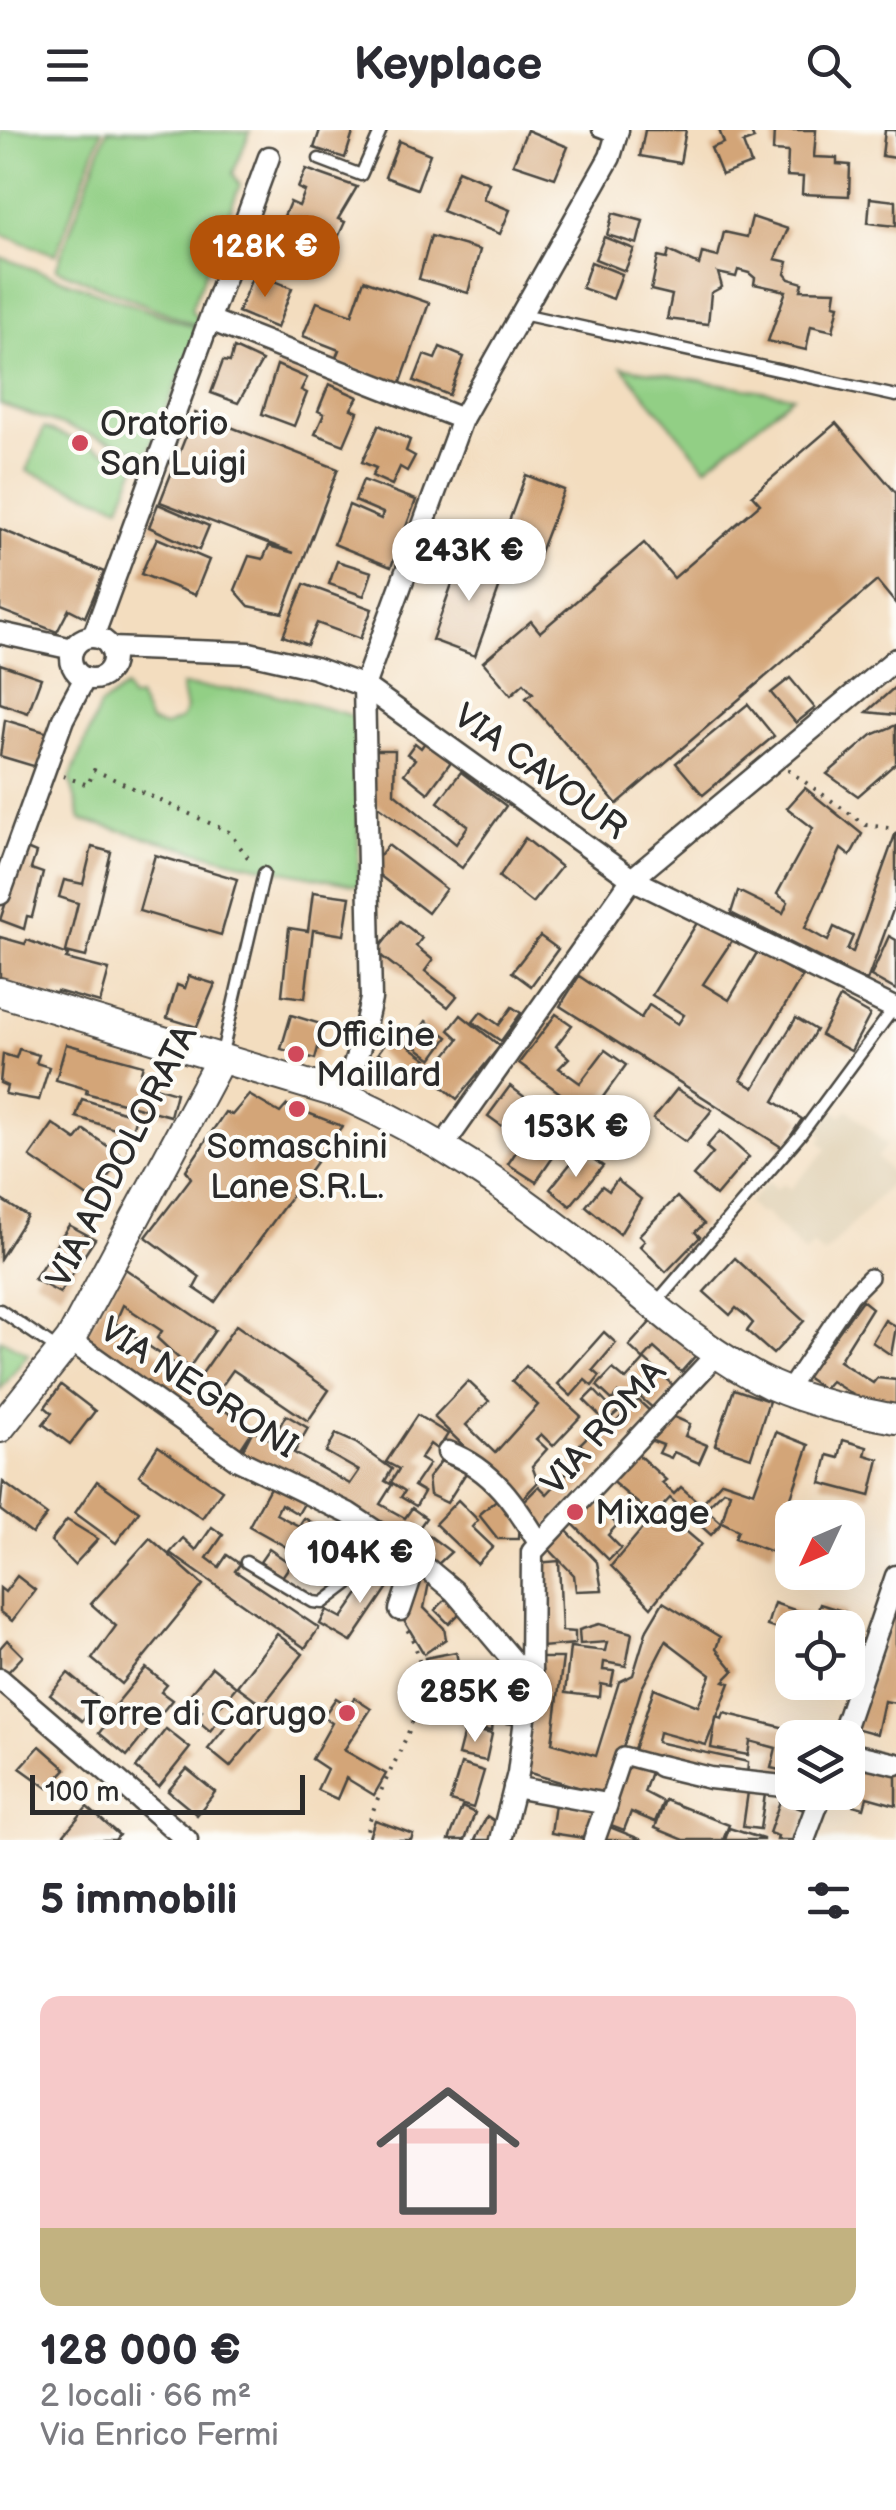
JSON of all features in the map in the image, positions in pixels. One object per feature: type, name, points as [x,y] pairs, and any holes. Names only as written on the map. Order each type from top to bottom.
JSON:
[{"type":"street","points":[[343,1095],[362,1044],[370,1000],[364,686],[462,419],[522,314],[611,132]]},
{"type":"street","points":[[0,634],[101,676],[106,645],[210,320],[269,156]]},
{"type":"street","points":[[210,320],[462,419]]},
{"type":"street","points":[[0,894],[45,769],[80,640],[106,645]]},
{"type":"street","name":"VIA CAVOUR","points":[[106,645],[250,653],[316,668],[364,686],[632,879],[895,1008]]},
{"type":"street","points":[[443,1146],[632,879],[896,659]]},
{"type":"street","points":[[0,992],[343,1095],[443,1146],[554,1223],[716,1355],[787,1391],[824,1404],[896,1419]]},
{"type":"street","name":"VIA ADDOLORATA","points":[[0,1428],[65,1346],[221,1058]]},
{"type":"street","points":[[787,1391],[850,1296],[870,1277]]},
{"type":"street","name":"VIA NEGRONI","points":[[65,1346],[238,1460],[348,1514],[403,1549],[454,1591],[515,1663],[531,1672]]},
{"type":"street","name":"VIA ROMA","points":[[540,1543],[716,1355]]},
{"type":"street","points":[[448,1452],[494,1480],[521,1510],[540,1543],[530,1558],[531,1672],[514,1787],[501,1840]]},
{"type":"street","points":[[400,1610],[410,1580],[403,1549]]},
{"type":"street","points":[[846,1720],[896,1576]]},
{"type":"street","points":[[0,1678],[187,1840]]},
{"type":"street","points":[[594,1840],[623,1756],[710,1778],[775,1785]]},
{"type":"street","points":[[865,1758],[896,1764]]},
{"type":"street","points":[[514,1787],[607,1804]]},
{"type":"street","points":[[804,1840],[815,1810]]},
{"type":"lane","points":[[319,159],[361,175],[380,130]]},
{"type":"lane","points":[[522,314],[896,396]]},
{"type":"lane","name":"VIA ADDOLORATA","points":[[221,1058],[264,872]]},
{"type":"lane","points":[[654,1304],[801,1134],[895,1008]]},
{"type":"lane","name":"VIA ADDOLORATA","points":[[0,1310],[65,1346]]},
{"type":"lane","points":[[246,1562],[314,1602],[323,1603],[403,1549]]},
{"type":"path","points":[[775,760],[866,824],[896,828]]},
{"type":"path","points":[[45,769],[88,785],[94,770],[150,792],[229,832],[264,872]]},
{"type":"path","points":[[365,1840],[422,1699],[420,1653],[398,1615],[400,1610]]},
{"type":"shaded area","points":[[831,1108],[841,1116],[848,1109],[887,1145],[877,1157],[896,1178],[824,1255],[813,1245],[805,1254],[764,1212],[761,1215],[748,1203],[768,1182],[776,1190],[783,1183],[790,1189],[827,1149],[820,1142],[824,1136],[814,1126]]},
{"type":"green space","points":[[0,130],[102,130],[56,255],[0,234]]},
{"type":"green space","points":[[107,130],[250,132],[233,173],[240,185],[191,309],[203,328],[56,269]]},
{"type":"green space","points":[[0,257],[200,329],[147,454],[0,404]]},
{"type":"green space","points":[[622,367],[793,396],[706,467]]},
{"type":"green space","points":[[44,428],[137,464],[120,506],[27,471]]},
{"type":"green space","points":[[181,686],[269,693],[357,717],[359,886],[238,862],[81,820],[70,779],[100,706],[125,688],[131,699],[138,697],[150,722],[164,727],[181,719],[186,709]]},
{"type":"green space","points":[[0,1339],[28,1354],[0,1390]]},
{"type":"building","points":[[320,130],[354,130],[345,158],[314,148]]},
{"type":"building","points":[[527,130],[568,147],[555,178],[513,164]]},
{"type":"building","points":[[645,130],[686,130],[680,163],[640,156]]},
{"type":"building","points":[[719,130],[750,130],[754,139],[743,143],[751,164],[722,175],[711,148],[724,143]]},
{"type":"building","points":[[774,130],[816,130],[814,157],[837,158],[837,164],[850,165],[849,196],[802,194],[803,177],[787,176],[788,152],[773,151]]},
{"type":"building","points":[[885,130],[896,130],[896,158],[882,156]]},
{"type":"building","points":[[399,141],[430,154],[417,189],[385,177]]},
{"type":"building","points":[[306,169],[357,187],[338,219],[345,222],[335,244],[294,227],[297,221],[284,216],[290,202],[299,206],[305,191],[298,188]]},
{"type":"building","points":[[458,170],[489,183],[483,199],[510,210],[500,234],[442,211]]},
{"type":"building","points":[[870,198],[896,201],[896,226],[868,223]]},
{"type":"building","points":[[613,213],[643,221],[637,244],[607,235]]},
{"type":"building","points":[[752,217],[788,229],[775,259],[788,262],[785,274],[803,283],[801,290],[836,291],[834,304],[839,305],[833,331],[811,326],[806,350],[768,341],[786,291],[754,284],[755,278],[749,273],[738,270],[736,277],[718,273],[722,287],[711,293],[708,324],[667,319],[672,295],[651,290],[658,257],[667,259],[669,251],[699,265],[702,253],[718,257],[724,232],[747,237]]},
{"type":"building","points":[[431,236],[480,250],[468,293],[419,279]]},
{"type":"building","points":[[604,237],[634,249],[625,271],[595,259]]},
{"type":"building","points":[[591,262],[622,274],[613,299],[582,288]]},
{"type":"building","points":[[254,273],[292,288],[277,328],[238,312]]},
{"type":"building","points":[[364,280],[429,303],[400,385],[334,362],[339,350],[303,336],[317,302],[352,315]]},
{"type":"building","points":[[440,347],[464,357],[449,395],[414,381],[424,355],[435,359]]},
{"type":"building","points":[[234,348],[262,361],[238,403],[211,393],[223,361],[230,362]]},
{"type":"building","points":[[277,365],[307,378],[301,390],[307,393],[294,426],[262,414]]},
{"type":"building","points":[[329,384],[358,397],[351,409],[358,412],[344,445],[315,434],[324,414],[318,411]]},
{"type":"building","points":[[195,413],[338,469],[283,613],[249,606],[235,590],[249,556],[263,559],[269,546],[294,553],[160,502]]},
{"type":"building","points":[[836,423],[896,493],[896,604],[877,581],[617,804],[526,698],[533,693],[524,683],[511,695],[483,662],[531,621],[540,632],[644,543],[674,578],[760,504],[752,495]]},
{"type":"building","points":[[379,425],[410,440],[406,451],[415,456],[407,471],[400,467],[392,485],[372,476],[376,468],[362,462]]},
{"type":"building","points":[[526,475],[564,490],[532,573],[495,559]]},
{"type":"building","points":[[363,480],[416,500],[391,567],[334,544],[349,505],[381,519],[383,513],[355,501]]},
{"type":"building","points":[[158,504],[209,526],[199,550],[149,527]]},
{"type":"building","name":"Oratorio San Luigi","points":[[0,529],[104,572],[85,617],[69,609],[57,632],[0,610]]},
{"type":"building","points":[[157,538],[209,560],[195,595],[141,574]]},
{"type":"building","points":[[463,553],[506,569],[475,656],[432,640]]},
{"type":"building","points":[[337,561],[372,572],[364,596],[329,584]]},
{"type":"building","points":[[304,584],[372,609],[360,639],[317,623],[307,645],[283,636]]},
{"type":"building","points":[[0,664],[41,678],[28,713],[0,703]]},
{"type":"building","points":[[790,678],[815,708],[796,723],[771,693]]},
{"type":"building","points":[[896,686],[896,715],[867,712]]},
{"type":"building","points":[[748,704],[774,736],[703,795],[676,763]]},
{"type":"building","points":[[5,720],[52,734],[40,768],[0,756]]},
{"type":"building","points":[[896,725],[896,763],[858,796],[827,774],[872,735]]},
{"type":"building","points":[[429,737],[450,753],[450,763],[428,793],[404,774],[415,759],[407,754],[415,743],[421,748]]},
{"type":"building","points":[[375,750],[395,750],[394,793],[456,844],[468,826],[438,802],[461,772],[506,806],[462,868],[369,799]]},
{"type":"building","points":[[805,788],[862,834],[850,856],[841,849],[805,928],[828,941],[834,927],[853,936],[847,950],[853,952],[896,832],[896,902],[867,981],[731,913],[738,891],[783,913],[788,902],[777,894],[813,828],[787,808]]},
{"type":"building","points":[[525,838],[561,867],[532,903],[499,877]]},
{"type":"building","points":[[388,845],[446,889],[428,913],[370,868]]},
{"type":"building","points":[[92,847],[111,852],[86,957],[66,952],[78,903],[59,897],[64,880],[83,884]]},
{"type":"building","points":[[24,848],[36,853],[31,869],[43,873],[32,917],[27,916],[24,929],[0,920]]},
{"type":"building","points":[[155,855],[237,879],[221,935],[139,911]]},
{"type":"building","points":[[313,892],[350,897],[344,935],[313,930],[305,998],[282,995],[289,928],[308,931]]},
{"type":"building","points":[[700,918],[733,939],[703,984],[729,1000],[758,951],[802,977],[741,1080],[754,1088],[796,1018],[816,1030],[774,1101],[802,1119],[783,1148],[560,1006],[579,976],[641,1018],[649,1005],[678,1024],[684,1015],[652,995]]},
{"type":"building","points":[[400,921],[422,938],[416,946],[433,960],[425,971],[457,996],[448,1007],[376,952]]},
{"type":"building","points":[[540,936],[558,949],[531,986],[512,972]]},
{"type":"building","points":[[889,936],[896,940],[896,990],[871,976]]},
{"type":"building","points":[[0,937],[25,944],[27,940],[68,955],[66,959],[109,970],[100,1003],[57,991],[55,998],[0,980]]},
{"type":"building","points":[[189,976],[215,984],[197,1027],[167,1018],[177,985],[185,988]]},
{"type":"building","points":[[840,998],[870,1015],[851,1051],[821,1035]]},
{"type":"building","points":[[512,1007],[521,1013],[501,1041],[473,1022],[481,1012],[499,1025]]},
{"type":"building","points":[[556,1014],[572,1025],[556,1046],[569,1058],[559,1068],[580,1083],[605,1050],[626,1065],[590,1115],[519,1063]]},
{"type":"building","points":[[291,1015],[324,1025],[315,1059],[281,1049]]},
{"type":"building","points":[[461,1015],[500,1046],[457,1099],[429,1076],[459,1039],[449,1030]]},
{"type":"building","points":[[426,1021],[448,1037],[432,1059],[411,1043]]},
{"type":"building","points":[[392,1034],[427,1059],[413,1078],[378,1053]]},
{"type":"building","points":[[66,1044],[143,1065],[138,1082],[176,1093],[170,1116],[86,1093],[87,1089],[56,1080]]},
{"type":"building","points":[[19,1049],[39,1055],[36,1063],[49,1067],[39,1100],[5,1094],[7,1086],[0,1083],[3,1054],[16,1058]]},
{"type":"building","points":[[510,1086],[539,1108],[543,1102],[582,1131],[569,1150],[529,1121],[517,1137],[488,1116]]},
{"type":"building","points":[[677,1089],[712,1110],[686,1142],[653,1119]]},
{"type":"building","points":[[249,1095],[280,1113],[287,1105],[342,1126],[215,1302],[194,1288],[200,1277],[146,1237],[191,1178],[186,1170],[225,1112],[232,1115]]},
{"type":"building","points":[[82,1099],[136,1116],[131,1134],[76,1117]]},
{"type":"building","points":[[53,1124],[76,1140],[84,1130],[122,1156],[92,1200],[30,1157]]},
{"type":"building","points":[[530,1131],[558,1150],[536,1182],[508,1164]]},
{"type":"building","points":[[720,1131],[749,1157],[716,1196],[693,1176],[713,1153],[706,1147]]},
{"type":"building","points":[[588,1155],[603,1166],[570,1206],[550,1189],[571,1163],[578,1168]]},
{"type":"building","points":[[617,1180],[641,1199],[620,1234],[586,1206],[602,1186],[609,1191]]},
{"type":"building","points":[[677,1197],[704,1224],[695,1232],[700,1237],[666,1272],[640,1246],[645,1241],[639,1235]]},
{"type":"building","points":[[0,1199],[27,1216],[0,1259]]},
{"type":"building","points":[[69,1225],[95,1239],[60,1293],[34,1279]]},
{"type":"building","points":[[735,1258],[804,1321],[773,1354],[747,1331],[753,1323],[745,1315],[736,1308],[730,1315],[704,1292]]},
{"type":"building","points":[[124,1268],[215,1330],[189,1368],[157,1338],[162,1331],[123,1305],[115,1323],[188,1373],[183,1382],[192,1388],[236,1325],[329,1390],[308,1421],[233,1370],[211,1401],[253,1430],[237,1454],[79,1345]]},
{"type":"building","points":[[862,1300],[872,1308],[839,1361],[873,1383],[877,1378],[896,1380],[896,1406],[863,1401],[831,1381],[824,1389],[806,1377]]},
{"type":"building","points":[[654,1318],[696,1355],[681,1372],[654,1348],[644,1359],[675,1387],[655,1410],[640,1397],[648,1389],[643,1384],[627,1401],[618,1393],[612,1400],[597,1386],[613,1369],[626,1380],[644,1360],[629,1346]]},
{"type":"building","points":[[885,1320],[896,1327],[891,1355],[872,1342]]},
{"type":"building","points":[[604,1332],[616,1343],[593,1370],[600,1376],[592,1386],[585,1380],[571,1396],[558,1384]]},
{"type":"building","points":[[526,1366],[581,1416],[553,1446],[541,1434],[536,1439],[547,1449],[532,1466],[538,1482],[520,1501],[434,1417],[468,1381],[489,1401],[466,1425],[495,1453],[538,1405],[512,1381]]},
{"type":"building","points":[[61,1385],[95,1411],[70,1444],[43,1424],[52,1413],[45,1407]]},
{"type":"building","points":[[734,1389],[769,1401],[751,1457],[715,1445]]},
{"type":"building","points":[[594,1390],[612,1409],[617,1404],[622,1408],[606,1422],[584,1400]]},
{"type":"building","points":[[638,1400],[653,1414],[543,1531],[521,1504],[539,1486],[547,1494],[587,1451],[580,1444],[601,1423],[608,1430]]},
{"type":"building","points":[[663,1412],[690,1424],[685,1436],[707,1445],[699,1463],[674,1452],[671,1458],[659,1453],[663,1445],[650,1440]]},
{"type":"building","points":[[286,1415],[308,1428],[295,1451],[273,1438]]},
{"type":"building","points":[[417,1415],[448,1434],[438,1450],[430,1444],[420,1459],[429,1464],[414,1486],[424,1492],[416,1506],[401,1497],[405,1491],[391,1482],[399,1469],[386,1462]]},
{"type":"building","points":[[253,1430],[350,1484],[359,1471],[326,1452],[336,1434],[356,1443],[392,1469],[385,1481],[392,1485],[380,1504],[405,1518],[412,1508],[426,1518],[419,1528],[451,1552],[436,1566],[240,1455]]},
{"type":"building","points":[[776,1432],[809,1445],[790,1500],[775,1500],[772,1552],[735,1538],[738,1530],[722,1522],[730,1492],[724,1490],[709,1505],[704,1501],[722,1481],[754,1492]]},
{"type":"building","points":[[843,1440],[867,1447],[865,1455],[879,1459],[870,1496],[821,1483],[828,1455],[839,1458]]},
{"type":"building","points":[[158,1446],[222,1490],[202,1518],[139,1475]]},
{"type":"building","points":[[634,1451],[666,1480],[662,1483],[674,1494],[681,1487],[722,1523],[711,1535],[670,1498],[660,1509],[701,1544],[651,1607],[611,1566],[653,1516],[609,1479]]},
{"type":"building","points":[[441,1461],[466,1473],[447,1503],[430,1495],[428,1478]]},
{"type":"building","points":[[97,1481],[139,1511],[116,1543],[75,1513]]},
{"type":"building","points":[[3,1482],[47,1515],[32,1534],[0,1510]]},
{"type":"building","points":[[273,1482],[306,1500],[298,1514],[281,1504],[276,1514],[299,1526],[304,1518],[336,1536],[345,1524],[362,1535],[357,1542],[371,1552],[345,1580],[249,1526]]},
{"type":"building","points":[[502,1495],[519,1517],[518,1539],[498,1539],[479,1515]]},
{"type":"building","points":[[590,1497],[617,1525],[608,1535],[621,1548],[609,1560],[568,1519]]},
{"type":"building","points":[[458,1500],[478,1520],[472,1527],[493,1547],[477,1564],[435,1524]]},
{"type":"building","points":[[67,1520],[98,1539],[74,1565],[51,1541]]},
{"type":"building","points":[[212,1527],[223,1535],[207,1558],[219,1567],[227,1555],[240,1564],[235,1571],[319,1628],[305,1648],[170,1553],[183,1538],[196,1550]]},
{"type":"building","points":[[564,1528],[597,1562],[602,1590],[576,1591],[574,1575],[547,1547]]},
{"type":"building","points":[[150,1538],[203,1585],[122,1684],[92,1659],[116,1626],[91,1604]]},
{"type":"building","points":[[269,1549],[291,1564],[282,1577],[260,1562]]},
{"type":"building","points":[[559,1561],[562,1631],[575,1632],[575,1644],[542,1647],[536,1563]]},
{"type":"building","points":[[380,1564],[397,1574],[351,1642],[320,1624],[327,1610],[342,1618]]},
{"type":"building","points":[[414,1569],[431,1572],[424,1608],[444,1628],[446,1639],[424,1654],[403,1619]]},
{"type":"building","points":[[17,1576],[35,1590],[12,1621],[0,1612],[0,1588],[5,1592]]},
{"type":"building","points":[[448,1597],[462,1611],[449,1624],[435,1610]]},
{"type":"building","points":[[663,1602],[720,1637],[716,1649],[734,1671],[724,1681],[730,1683],[706,1745],[659,1732],[657,1742],[748,1762],[747,1778],[633,1753],[654,1688],[698,1706],[711,1675],[666,1641],[641,1690],[608,1796],[523,1771],[542,1658],[563,1658],[552,1743],[596,1756],[619,1682],[633,1675],[647,1629]]},
{"type":"building","points":[[774,1603],[794,1610],[775,1610],[775,1629],[767,1626]]},
{"type":"building","points":[[820,1604],[840,1610],[818,1610]]},
{"type":"building","points":[[896,1605],[896,1703],[884,1701],[877,1734],[865,1731],[865,1720],[858,1720]]},
{"type":"building","points":[[599,1624],[632,1633],[626,1666],[604,1662],[603,1670],[614,1671],[611,1686],[601,1684],[600,1697],[565,1693],[570,1647],[605,1651],[607,1642],[580,1644],[579,1630]]},
{"type":"building","points":[[277,1634],[303,1654],[263,1705],[237,1686]]},
{"type":"building","points":[[7,1640],[23,1656],[7,1673],[0,1666],[0,1648]]},
{"type":"building","points":[[456,1652],[463,1686],[431,1692],[425,1658]]},
{"type":"building","points":[[212,1667],[236,1687],[215,1712],[221,1717],[210,1731],[196,1719],[202,1711],[187,1698]]},
{"type":"building","points":[[146,1668],[167,1685],[161,1692],[172,1700],[127,1756],[99,1733],[106,1724],[102,1721]]},
{"type":"building","points":[[68,1673],[99,1699],[82,1721],[50,1695]]},
{"type":"building","points":[[480,1692],[516,1697],[513,1724],[493,1721],[492,1731],[469,1728],[471,1710],[478,1712]]},
{"type":"building","points":[[336,1698],[349,1706],[354,1698],[371,1709],[344,1750],[386,1774],[374,1795],[346,1778],[337,1799],[317,1790],[327,1769],[312,1759],[332,1723],[323,1717]]},
{"type":"building","points":[[242,1707],[264,1725],[230,1767],[208,1749]]},
{"type":"building","points":[[724,1713],[775,1725],[775,1748],[750,1741],[748,1755],[711,1748],[716,1717],[722,1719]]},
{"type":"building","points":[[465,1728],[492,1734],[486,1761],[458,1755]]},
{"type":"building","points":[[166,1729],[190,1748],[159,1787],[136,1768]]},
{"type":"building","points":[[40,1746],[66,1769],[48,1788],[20,1768]]},
{"type":"building","points":[[626,1760],[652,1769],[644,1792],[663,1802],[655,1822],[631,1812],[624,1830],[603,1822]]},
{"type":"building","points":[[865,1760],[896,1768],[896,1805],[867,1797],[865,1804]]},
{"type":"building","points":[[461,1764],[484,1771],[473,1808],[450,1801]]},
{"type":"building","points":[[187,1769],[215,1792],[197,1815],[168,1791]]},
{"type":"building","points":[[749,1785],[766,1787],[760,1829],[743,1827]]},
{"type":"building","points":[[665,1800],[729,1825],[723,1840],[684,1840],[655,1828]]},
{"type":"building","points":[[555,1804],[594,1810],[590,1839],[551,1833]]},
{"type":"building","points":[[87,1807],[119,1835],[115,1840],[59,1840]]},
{"type":"building","points":[[462,1807],[475,1813],[465,1840],[449,1840]]},
{"type":"building","points":[[777,1810],[807,1811],[797,1840],[777,1840],[778,1836],[769,1833]]},
{"type":"building","points":[[487,1816],[501,1825],[497,1840],[475,1840]]},
{"type":"building","points":[[375,1820],[413,1834],[411,1840],[368,1840]]},
{"type":"building","points":[[605,1825],[642,1840],[604,1840]]},
{"type":"building","points":[[729,1828],[763,1839],[763,1840],[725,1840]]},
{"type":"place","name":"Oratorio San Luigi","points":[[80,443]]},
{"type":"place","name":"Officine Maillard","points":[[296,1054]]},
{"type":"place","name":"Somaschini Lane S.R.L.","points":[[297,1109]]},
{"type":"place","name":"Mixage","points":[[575,1512]]},
{"type":"place","name":"Torre di Carugo","points":[[347,1713]]}]
